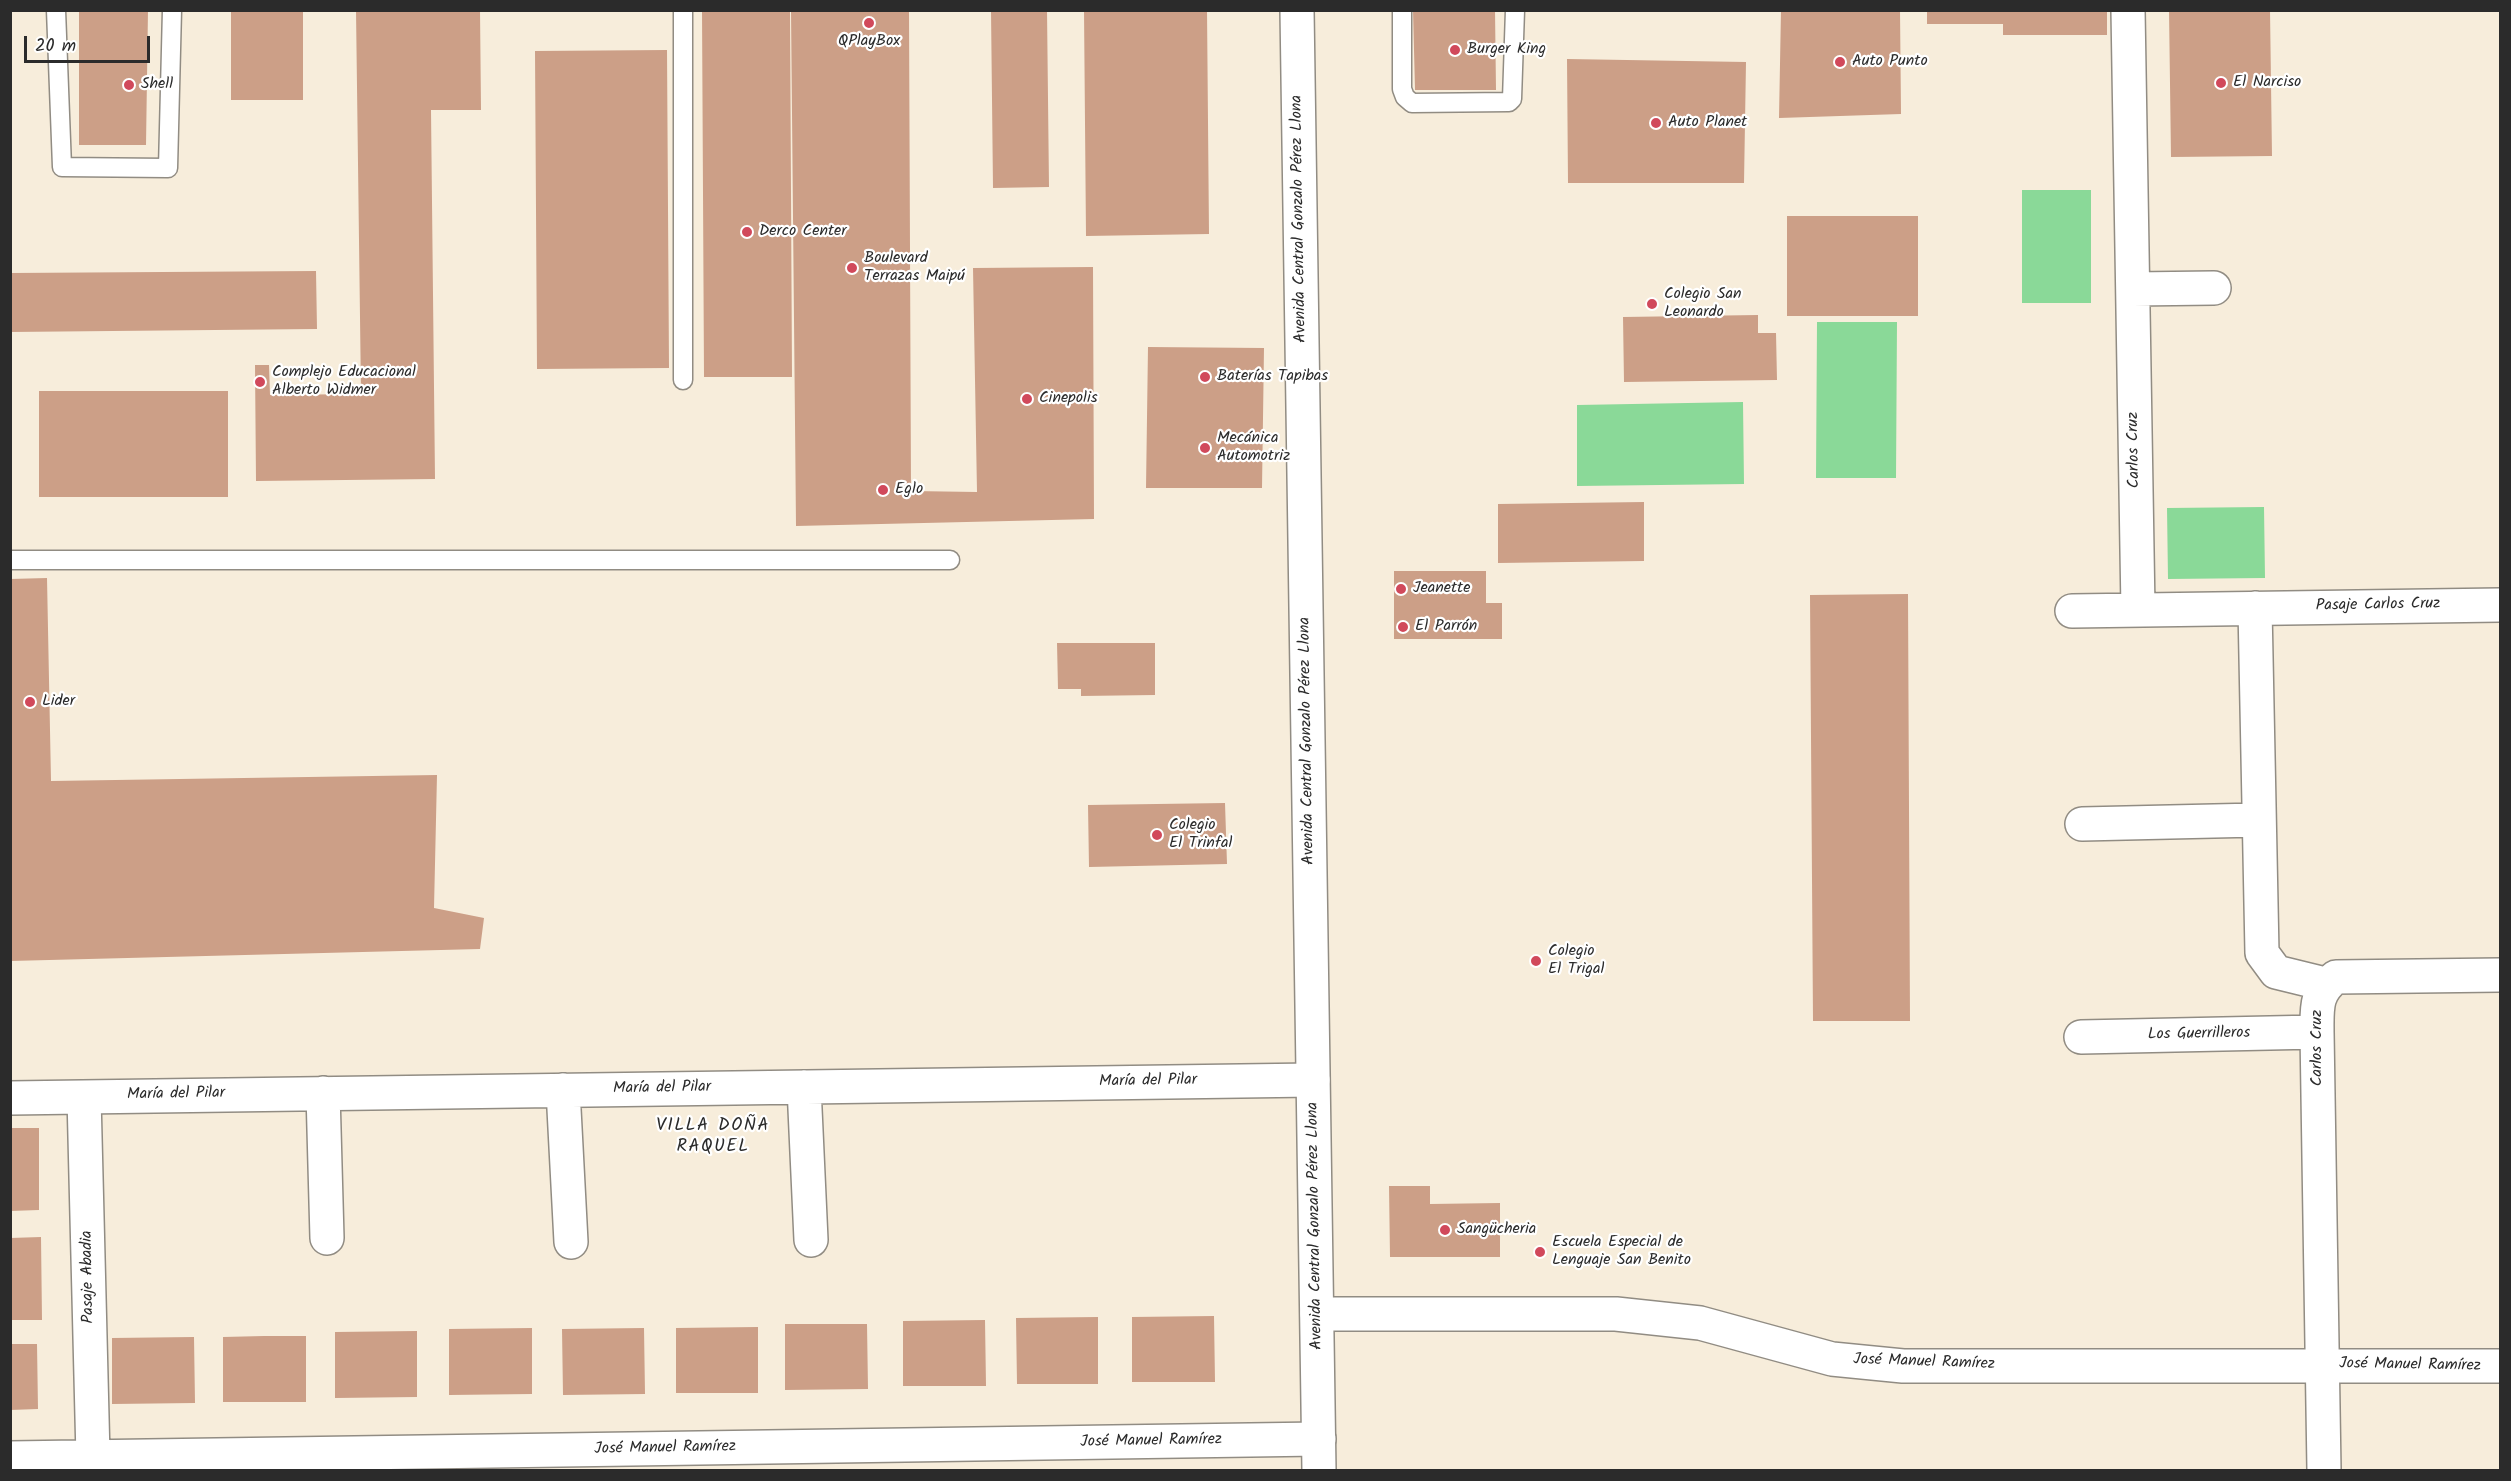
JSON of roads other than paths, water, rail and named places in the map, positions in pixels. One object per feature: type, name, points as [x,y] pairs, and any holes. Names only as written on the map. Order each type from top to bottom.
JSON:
[{"type":"street","name":"Avenida Central Gonzalo Pérez Llona","points":[[1297,10],[1319,1455]]},
{"type":"street","name":"Carlos Cruz","points":[[2128,10],[2138,610]]},
{"type":"street","points":[[2133,289],[2214,288]]},
{"type":"street","name":"Pasaje Carlos Cruz","points":[[2255,608],[2500,604]]},
{"type":"street","points":[[2072,611],[2255,608],[2262,954],[2276,972],[2325,984],[2336,977],[2349,976],[2500,975]]},
{"type":"street","points":[[2082,824],[2258,820]]},
{"type":"street","name":"Carlos Cruz","points":[[2324,1470],[2317,1005],[2319,994],[2325,984]]},
{"type":"street","name":"Los Guerrilleros","points":[[2081,1036],[2317,1032]]},
{"type":"street","name":"María del Pilar","points":[[10,1098],[1313,1080]]},
{"type":"street","points":[[804,1087],[811,1240]]},
{"type":"street","points":[[563,1090],[571,1242]]},
{"type":"street","points":[[323,1093],[327,1238]]},
{"type":"street","name":"Pasaje Abadia","points":[[84,1097],[93,1457]]},
{"type":"street","name":"José Manuel Ramírez","points":[[1317,1314],[1616,1314],[1658,1317],[1732,1331],[1832,1359],[1894,1365],[2500,1366]]},
{"type":"street","name":"José Manuel Ramírez","points":[[29,1462],[93,1457],[301,1462],[1319,1455]]},
{"type":"lane","points":[[56,10],[62,166],[168,168],[172,10]]},
{"type":"lane","points":[[683,10],[683,380]]},
{"type":"lane","points":[[1402,10],[1402,89],[1405,98],[1413,103],[1509,102],[1512,99],[1515,10]]},
{"type":"lane","points":[[10,560],[950,560]]},
{"type":"place","name":"QPlayBox","points":[[869,23]]},
{"type":"place","name":"Burger King","points":[[1455,50]]},
{"type":"place","name":"Auto Punto","points":[[1840,62]]},
{"type":"place","name":"El Narciso","points":[[2221,83]]},
{"type":"place","name":"Shell","points":[[129,85]]},
{"type":"place","name":"Auto Planet","points":[[1656,123]]},
{"type":"place","name":"Derco Center","points":[[747,232]]},
{"type":"place","name":"Boulevard Terrazas Maipú","points":[[852,268]]},
{"type":"place","name":"Colegio San Leonardo","points":[[1652,304]]},
{"type":"place","name":"Baterías Tapibas","points":[[1205,377]]},
{"type":"place","name":"Complejo Educacional Alberto Widmer","points":[[260,382]]},
{"type":"place","name":"Cinepolis","points":[[1027,399]]},
{"type":"place","name":"Mecánica Automotriz","points":[[1205,448]]},
{"type":"place","name":"Eglo","points":[[883,490]]},
{"type":"place","name":"Jeanette","points":[[1401,589]]},
{"type":"place","name":"El Parrón","points":[[1403,627]]},
{"type":"place","name":"Lider","points":[[30,702]]},
{"type":"place","name":"Colegio El Trinfal","points":[[1157,835]]},
{"type":"place","name":"Colegio El Trigal","points":[[1536,961]]},
{"type":"place","name":"Sangücheria","points":[[1445,1230]]},
{"type":"place","name":"Escuela Especial de Lenguaje San Benito","points":[[1540,1252]]},
{"type":"district","name":"VILLA DOÑA RAQUEL","points":[[713,1137]]}]
